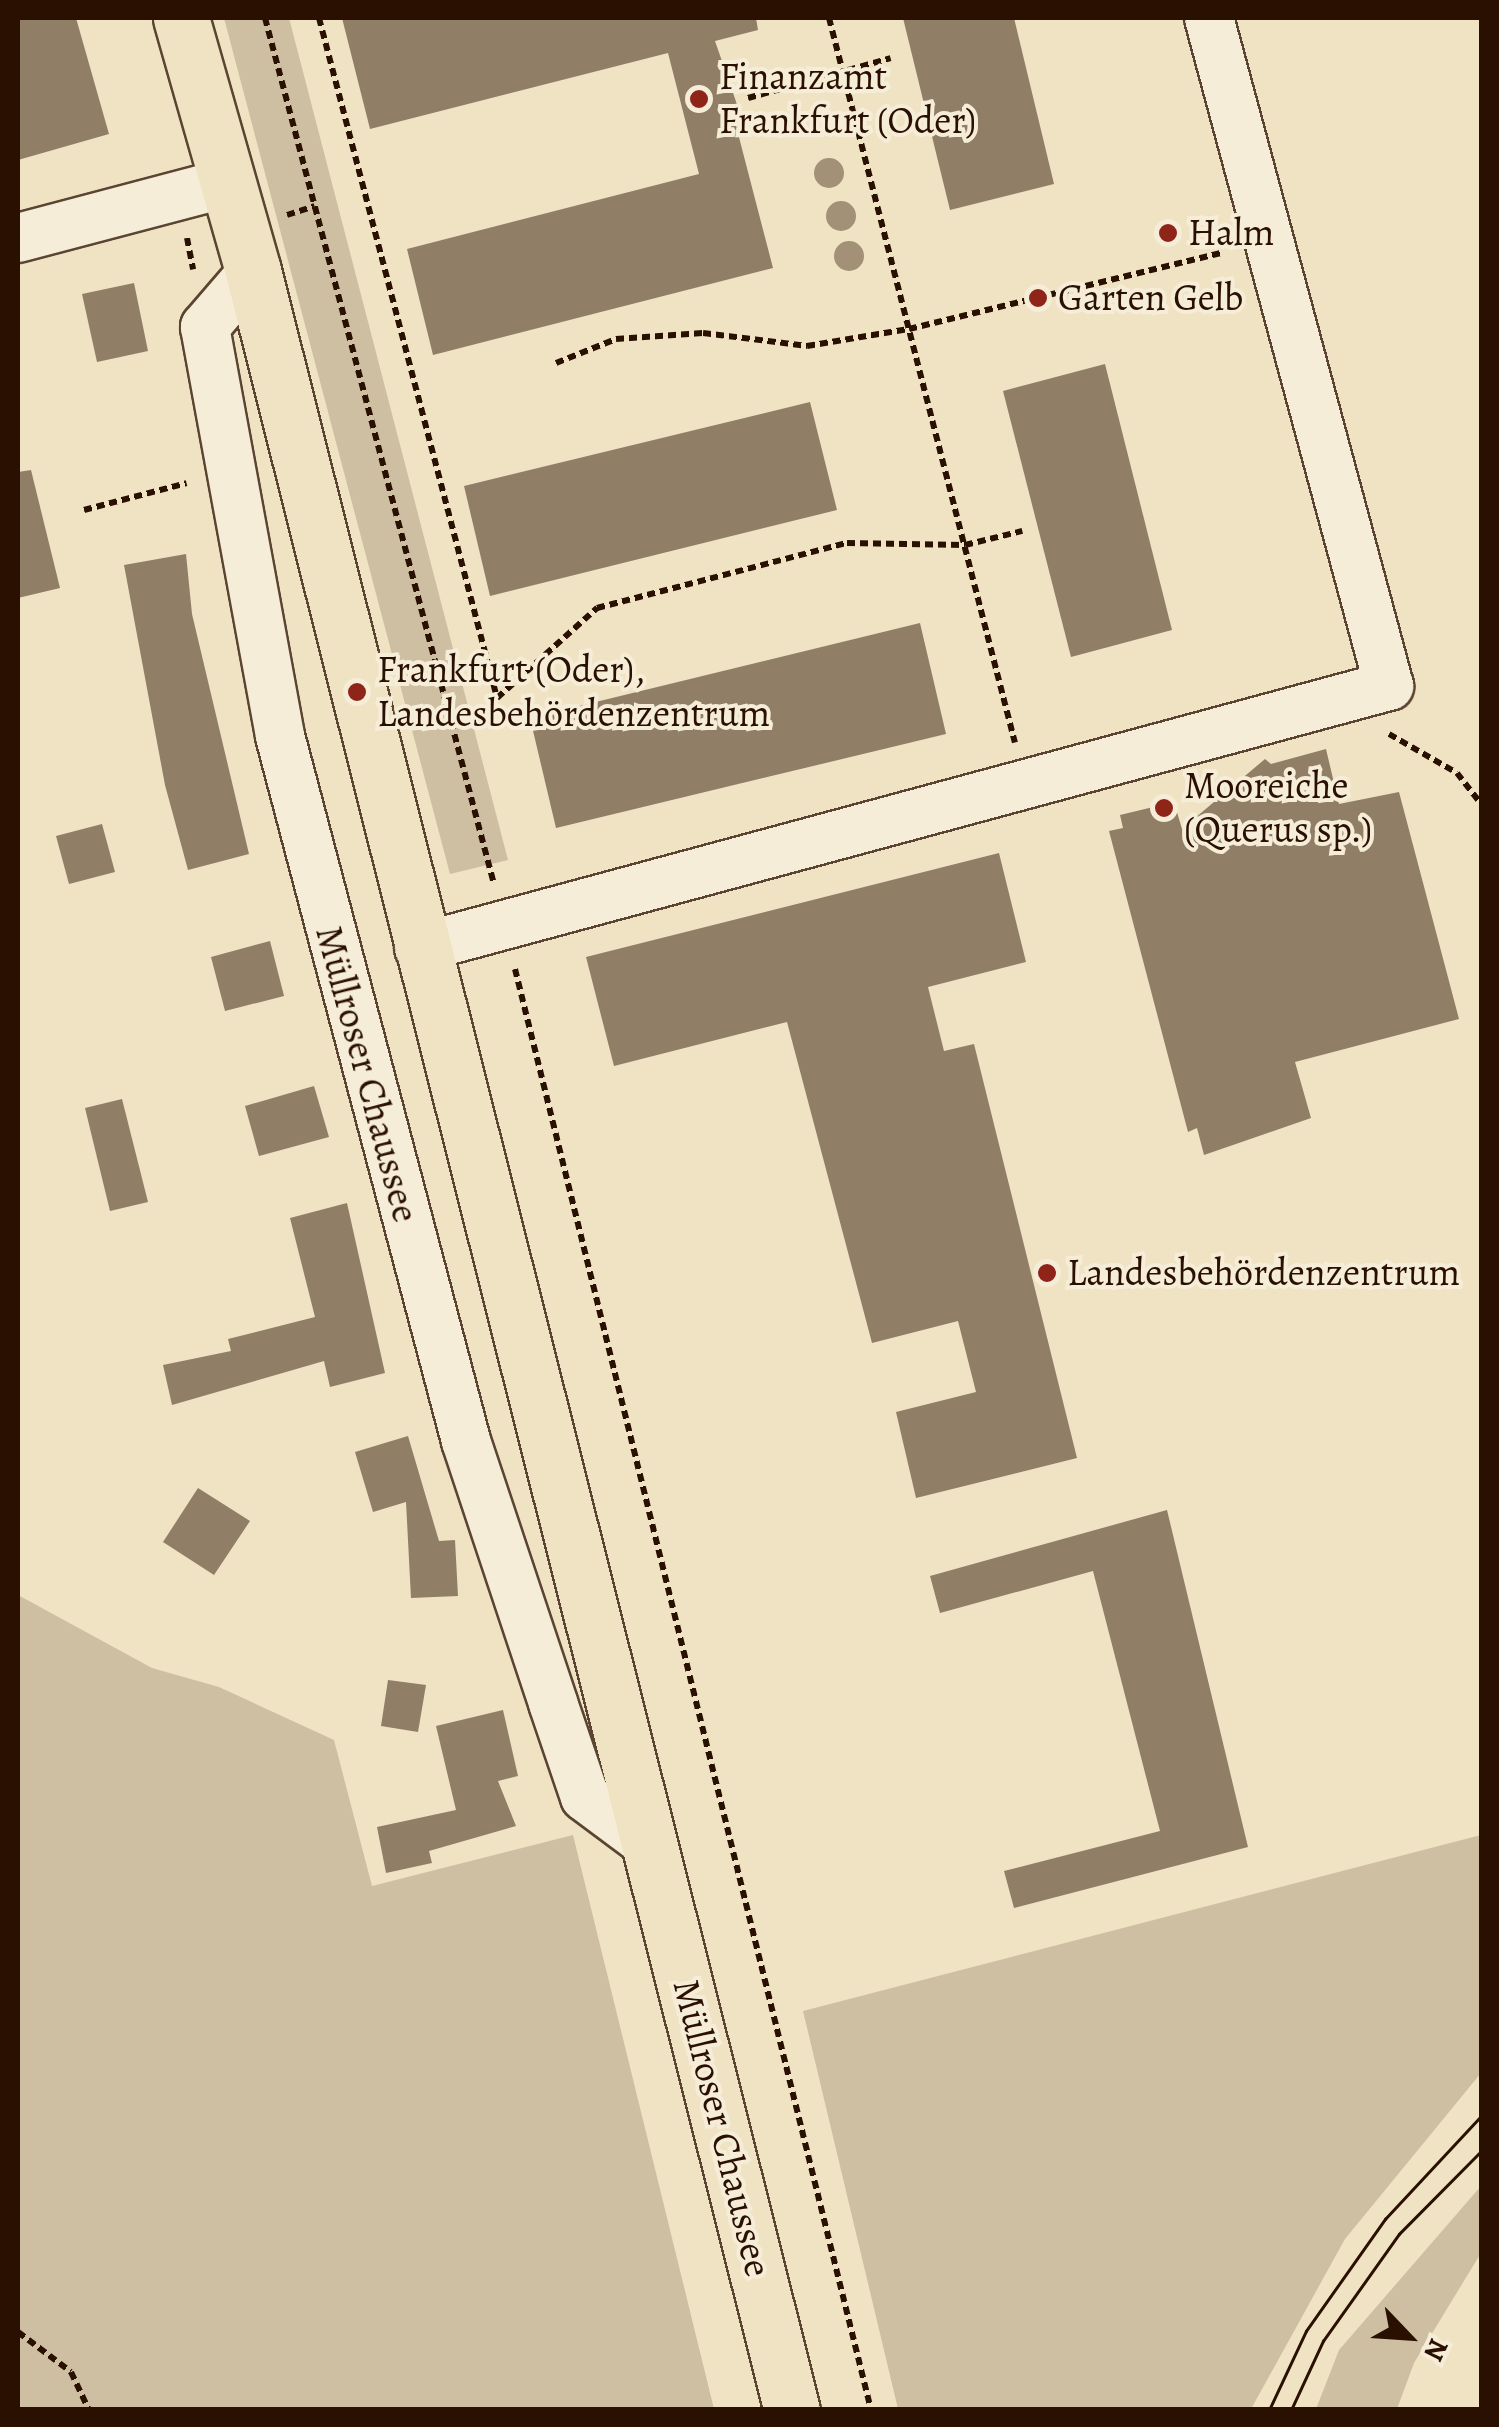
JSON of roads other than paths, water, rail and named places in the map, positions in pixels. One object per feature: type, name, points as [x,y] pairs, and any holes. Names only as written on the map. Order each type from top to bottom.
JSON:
[{"type":"main road","name":"Müllroser Chaussee","points":[[181,18],[252,271],[419,948],[652,1846],[792,2410]]},
{"type":"street","points":[[419,948],[1389,686],[1209,18]]},
{"type":"street","points":[[18,238],[226,183]]},
{"type":"street","name":"Müllroser Chaussee","points":[[252,271],[205,327],[280,736],[466,1441],[585,1797],[652,1846]]},
{"type":"tram line","points":[[1269,2410],[1306,2331],[1385,2219],[1482,2115]]},
{"type":"tram line","points":[[1291,2410],[1323,2341],[1399,2234],[1482,2150]]},
{"type":"place","name":"Finanzamt Frankfurt (Oder)","points":[[699,99]]},
{"type":"place","name":"Halm","points":[[1168,233]]},
{"type":"place","name":"Garten Gelb","points":[[1038,298]]},
{"type":"place","name":"Frankfurt (Oder), Landesbehördenzentrum","points":[[357,692]]},
{"type":"place","name":"Mooreiche (Querus sp.)","points":[[1164,808]]},
{"type":"place","name":"Landesbehördenzentrum","points":[[1047,1273]]}]
